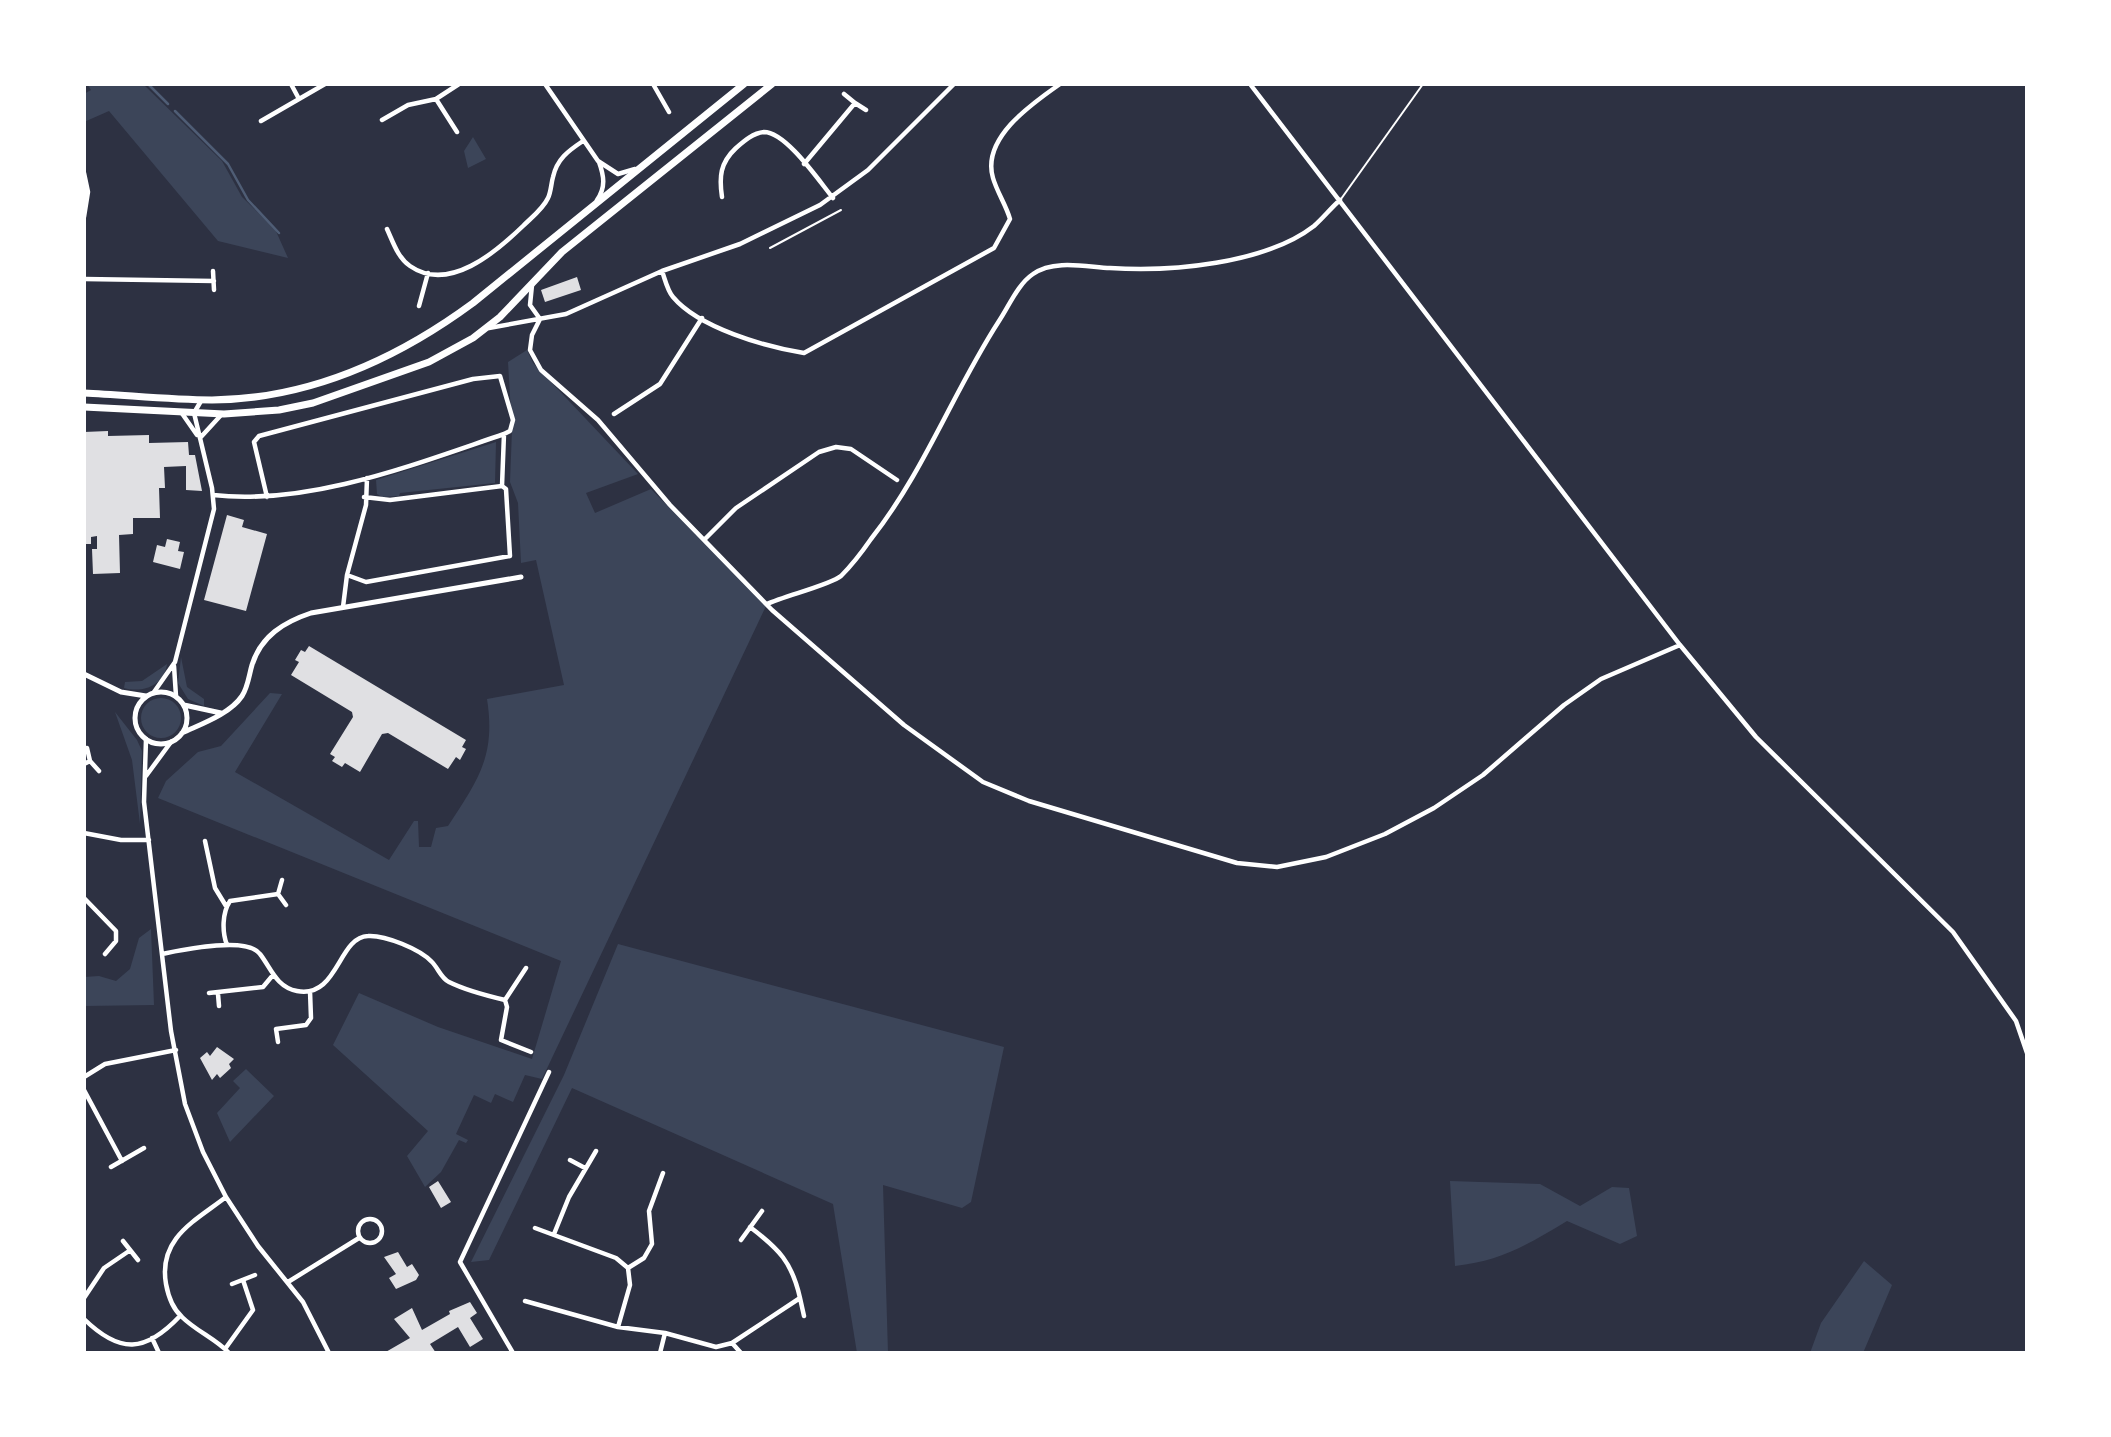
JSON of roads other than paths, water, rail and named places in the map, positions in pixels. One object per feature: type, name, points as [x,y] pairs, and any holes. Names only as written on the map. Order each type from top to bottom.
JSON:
[{"type":"highway","points":[[84,393],[202,399],[272,394],[322,383],[368,366],[436,331],[744,84]]},
{"type":"highway","points":[[84,407],[222,414],[268,412],[313,403],[429,362],[482,331],[500,317],[533,280],[590,228],[772,84]]},
{"type":"street","points":[[291,84],[299,99]]},
{"type":"street","points":[[261,121],[326,84]]},
{"type":"street","points":[[382,120],[408,105],[436,99],[458,84]]},
{"type":"street","points":[[545,84],[598,161],[604,176],[603,190],[582,216]]},
{"type":"street","points":[[653,84],[669,113]]},
{"type":"street","points":[[482,331],[499,324],[566,314],[662,271],[740,244],[833,198],[902,139],[954,84]]},
{"type":"street","points":[[662,271],[671,296],[702,318],[753,340],[804,354],[973,263],[995,248],[1010,219],[1003,195],[992,177],[994,152],[1003,134],[1026,109],[1060,84]]},
{"type":"street","points":[[1250,84],[1680,645],[1756,737],[1953,932],[2016,1021],[2027,1053]]},
{"type":"street","points":[[844,94],[866,110]]},
{"type":"street","points":[[436,99],[457,132]]},
{"type":"street","points":[[804,164],[855,103]]},
{"type":"street","points":[[722,197],[719,177],[724,163],[747,138],[761,132],[774,133],[833,198]]},
{"type":"street","points":[[387,229],[400,257],[410,266],[428,274],[456,271],[476,264],[508,241],[548,199],[558,161],[583,141]]},
{"type":"street","points":[[598,161],[618,174],[631,171],[653,158]]},
{"type":"street","points":[[84,173],[88,192],[84,217]]},
{"type":"street","points":[[767,604],[835,580],[854,562],[901,497],[929,452],[990,335],[1025,280],[1035,272],[1075,264],[1154,269],[1209,265],[1290,241],[1314,226],[1340,200]]},
{"type":"street","points":[[213,271],[214,290]]},
{"type":"street","points":[[419,306],[428,274]]},
{"type":"street","points":[[84,279],[214,281]]},
{"type":"street","points":[[533,280],[530,305],[540,319]]},
{"type":"street","points":[[614,414],[660,384],[702,318]]},
{"type":"street","points":[[540,319],[532,335],[530,350],[541,370],[598,420],[704,540],[772,610],[904,725],[983,782],[1029,802],[1188,849],[1237,863],[1277,867],[1326,858],[1385,834],[1434,808],[1483,775],[1564,705],[1601,679],[1680,645]]},
{"type":"street","points":[[213,495],[267,497],[367,478],[504,434],[510,431],[513,420],[500,376],[473,379],[259,436],[254,442],[267,497]]},
{"type":"street","points":[[176,696],[175,662],[208,539],[213,495],[194,413],[202,399]]},
{"type":"street","points":[[181,412],[200,439]]},
{"type":"street","points":[[200,439],[222,414]]},
{"type":"street","points":[[347,575],[366,582],[510,555],[506,489],[502,486],[504,434]]},
{"type":"street","points":[[704,540],[717,524],[754,494],[828,450],[851,449],[897,480]]},
{"type":"street","points":[[343,607],[347,575],[366,505],[367,478]]},
{"type":"street","points":[[365,497],[390,500],[502,486]]},
{"type":"street","points":[[146,777],[171,742],[182,733],[221,713],[242,697],[258,650],[278,628],[311,612],[522,578]]},
{"type":"street","points":[[154,692],[175,662]]},
{"type":"street","points":[[87,676],[121,692],[146,695],[164,691],[176,696],[184,705],[187,719],[182,733]]},
{"type":"street","points":[[146,695],[138,704],[134,715],[136,727],[146,739],[158,744],[171,742]]},
{"type":"street","points":[[184,705],[221,713]]},
{"type":"street","points":[[146,739],[144,802],[162,954],[186,1104],[203,1152],[226,1197],[258,1247],[288,1282],[314,1320],[330,1353]]},
{"type":"street","points":[[87,748],[90,761],[99,771]]},
{"type":"street","points":[[84,764],[90,761]]},
{"type":"street","points":[[84,833],[121,840],[149,840]]},
{"type":"street","points":[[205,841],[215,888],[226,907]]},
{"type":"street","points":[[278,894],[282,880]]},
{"type":"street","points":[[227,945],[224,926],[226,907],[230,901],[278,894]]},
{"type":"street","points":[[278,894],[286,905]]},
{"type":"street","points":[[84,898],[116,931],[116,941],[105,954]]},
{"type":"street","points":[[162,954],[245,945],[260,952],[273,975],[289,989],[310,991],[320,988],[359,937],[370,935],[419,953],[431,961],[447,981],[505,1000]]},
{"type":"street","points":[[526,968],[505,1000],[507,1007],[501,1040],[531,1052]]},
{"type":"street","points":[[209,993],[263,987],[273,975]]},
{"type":"street","points":[[278,1042],[276,1029],[306,1025],[311,1018],[310,991]]},
{"type":"street","points":[[218,994],[219,1006]]},
{"type":"street","points":[[84,1077],[105,1064],[176,1050]]},
{"type":"street","points":[[513,1353],[460,1262],[549,1072]]},
{"type":"street","points":[[84,1090],[122,1161]]},
{"type":"street","points":[[111,1167],[144,1148]]},
{"type":"street","points":[[554,1234],[585,1168],[596,1151]]},
{"type":"street","points":[[570,1160],[585,1168]]},
{"type":"street","points":[[628,1268],[644,1258],[652,1244],[649,1212],[663,1173]]},
{"type":"street","points":[[226,1197],[192,1219],[175,1236],[167,1254],[164,1271],[166,1289],[180,1316],[227,1351],[253,1310],[243,1280]]},
{"type":"street","points":[[741,1240],[762,1211]]},
{"type":"street","points":[[371,1219],[379,1223],[382,1233],[376,1242],[368,1244],[359,1238],[358,1229],[362,1221],[371,1219]]},
{"type":"street","points":[[750,1227],[783,1255],[797,1282],[804,1316]]},
{"type":"street","points":[[535,1228],[617,1258],[628,1268],[630,1285],[618,1326]]},
{"type":"street","points":[[288,1282],[359,1238]]},
{"type":"street","points":[[123,1241],[138,1260]]},
{"type":"street","points":[[84,1298],[104,1268],[129,1251]]},
{"type":"street","points":[[232,1284],[255,1275]]},
{"type":"street","points":[[525,1301],[618,1326],[716,1347],[732,1343],[800,1298]]},
{"type":"street","points":[[84,1319],[116,1345],[143,1344],[180,1316]]},
{"type":"street","points":[[660,1353],[665,1334]]},
{"type":"street","points":[[152,1338],[159,1353]]},
{"type":"street","points":[[732,1343],[741,1353]]},
{"type":"lane","points":[[1340,200],[1423,84]]},
{"type":"waterway","points":[[148,84],[168,104]]},
{"type":"waterway","points":[[175,111],[228,164],[248,200],[279,233]]}]
